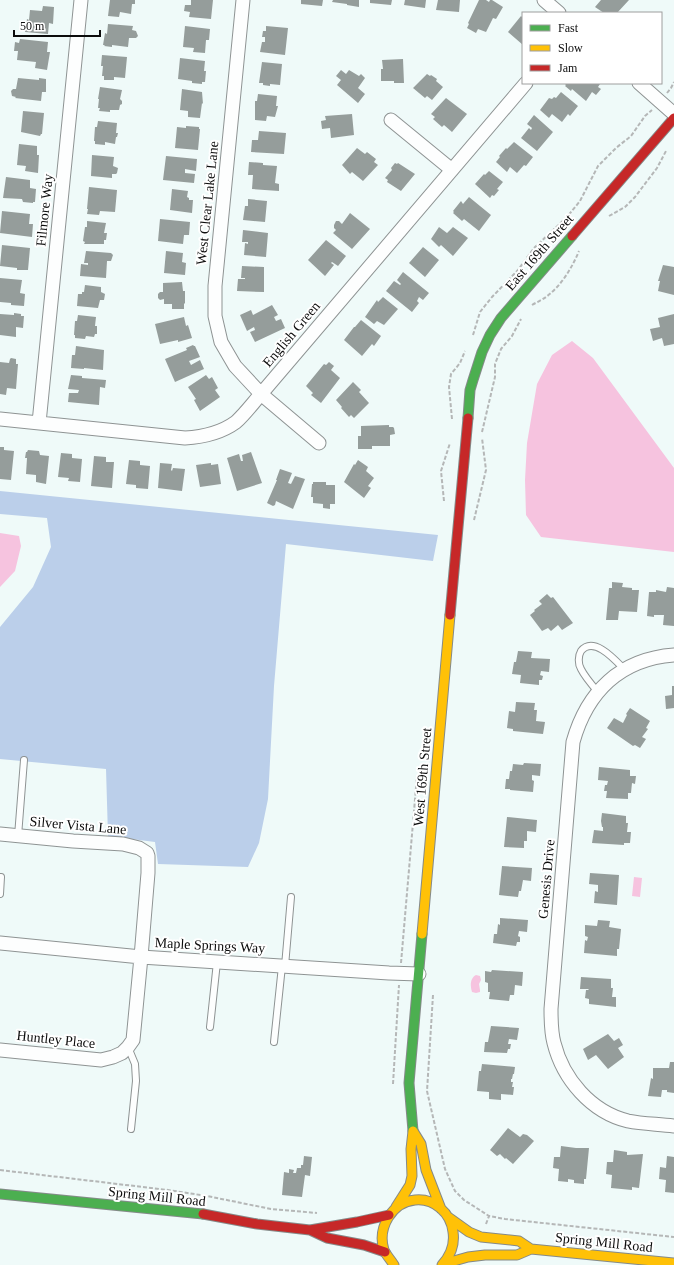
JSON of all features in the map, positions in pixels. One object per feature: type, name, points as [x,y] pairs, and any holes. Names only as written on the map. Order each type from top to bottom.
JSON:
[{"type":"street","name":"Filmore Way","points":[[39,423],[81,0]]},
{"type":"street","name":"West Clear Lake Lane","points":[[243,0],[215,286],[215,316],[221,342],[235,366],[261,394],[319,443]]},
{"type":"street","points":[[544,0],[558,12]]},
{"type":"street","name":"English Green","points":[[0,419],[185,438],[202,437],[221,431],[236,422],[525,84]]},
{"type":"street","points":[[640,84],[674,114]]},
{"type":"street","name":"East 169th Street","points":[[467,426],[470,390],[474,373],[481,351],[490,334],[501,318],[558,251],[674,118]]},
{"type":"street","points":[[391,120],[452,170]]},
{"type":"street","name":"West 169th Street","points":[[385,1254],[381,1232],[385,1220],[396,1207],[410,1185],[412,1176],[411,1149],[413,1131],[409,1083],[420,974],[467,426]]},
{"type":"street","name":"Genesis Drive","points":[[674,655],[635,664],[609,680],[598,692],[578,725],[573,742],[551,1009],[554,1043],[563,1069],[575,1086],[593,1103],[611,1115],[629,1121],[674,1126]]},
{"type":"street","name":"Silver Vista Lane","points":[[0,834],[123,844],[139,848],[147,852],[148,873],[141,955]]},
{"type":"street","name":"Maple Springs Way","points":[[0,943],[217,962],[420,974]]},
{"type":"street","points":[[128,1047],[132,1040],[141,955]]},
{"type":"street","name":"Huntley Place","points":[[0,1050],[101,1060],[122,1053],[128,1047]]},
{"type":"street","name":"West 169th Street","points":[[413,1131],[421,1144],[426,1170],[442,1209]]},
{"type":"street","name":"Spring Mill Road","points":[[0,1194],[205,1214],[257,1224],[310,1230],[389,1215]]},
{"type":"street","points":[[396,1207],[402,1203],[414,1200],[426,1201],[442,1209],[452,1224],[455,1236],[453,1248],[448,1259],[442,1264]]},
{"type":"street","name":"Spring Mill Road","points":[[448,1217],[469,1232],[481,1237],[519,1241],[531,1249],[674,1263]]},
{"type":"street","name":"Spring Mill Road","points":[[310,1230],[327,1238],[356,1243],[385,1254]]},
{"type":"street","name":"Spring Mill Road","points":[[442,1264],[468,1257],[485,1255],[517,1255],[531,1249]]},
{"type":"street","points":[[385,1254],[386,1265]]},
{"type":"street","points":[[385,1254],[394,1265]]},
{"type":"lane","points":[[598,692],[581,669],[578,662],[580,652],[585,648],[595,646],[605,651],[625,670]]},
{"type":"lane","points":[[18,836],[24,760]]},
{"type":"lane","points":[[0,894],[2,877]]},
{"type":"lane","points":[[274,1042],[291,897]]},
{"type":"lane","points":[[210,1027],[217,962]]},
{"type":"lane","points":[[128,1047],[135,1064],[136,1081],[131,1130]]},
{"type":"path","points":[[605,219],[625,207],[635,197],[657,168],[665,152],[670,146]]},
{"type":"path","points":[[529,308],[555,289],[573,265],[582,246]]},
{"type":"path","points":[[473,525],[486,470],[482,434],[495,377],[495,364],[501,348],[512,336],[522,317]]},
{"type":"path","points":[[433,990],[427,1091],[446,1169],[455,1191],[464,1200],[489,1216],[674,1237]]},
{"type":"path","points":[[0,1170],[168,1190],[271,1209],[320,1213]]},
{"type":"shaded area","points":[[572,341],[593,358],[674,468],[674,552],[541,537],[526,515],[525,480],[527,443],[537,384],[552,355]]},
{"type":"shaded area","points":[[0,491],[438,535],[433,561],[286,544],[274,686],[268,799],[259,843],[248,867],[158,864],[155,842],[108,836],[106,769],[0,759],[0,627],[33,587],[51,547],[47,518],[0,514]]},
{"type":"shaded area","points":[[0,533],[19,536],[21,546],[15,571],[0,587]]},
{"type":"shaded area","points":[[634,877],[642,878],[640,897],[632,896]]},
{"type":"shaded area","points":[[474,976],[480,976],[481,980],[479,984],[480,992],[476,993],[472,992],[471,985]]},
{"type":"building","points":[[110,0],[135,0],[135,4],[132,4],[131,14],[120,12],[119,17],[108,16]]},
{"type":"building","points":[[191,0],[213,0],[211,19],[189,17],[190,12],[184,11],[185,5],[191,5]]},
{"type":"building","points":[[301,0],[323,0],[322,6],[301,4]]},
{"type":"building","points":[[333,0],[359,0],[359,7],[332,2]]},
{"type":"building","points":[[370,0],[392,0],[391,5],[370,3]]},
{"type":"building","points":[[405,0],[426,0],[425,8],[404,5]]},
{"type":"building","points":[[438,0],[460,0],[459,12],[436,10]]},
{"type":"building","points":[[479,0],[486,0],[489,2],[492,0],[503,7],[496,19],[493,18],[486,32],[478,29],[476,33],[467,28]]},
{"type":"building","points":[[601,0],[629,0],[618,12],[602,12],[595,7]]},
{"type":"building","points":[[43,6],[54,7],[53,24],[49,23],[48,34],[25,32],[27,19],[29,20],[30,10],[42,11]]},
{"type":"building","points":[[521,16],[522,44],[508,32]]},
{"type":"building","points":[[108,24],[133,26],[132,30],[136,31],[138,36],[136,38],[129,38],[128,47],[112,45],[112,47],[104,46],[105,33],[107,34]]},
{"type":"building","points":[[185,26],[210,29],[209,40],[206,40],[205,53],[193,52],[194,48],[183,47]]},
{"type":"building","points":[[266,26],[288,28],[285,55],[260,52],[262,42],[265,42],[265,37],[262,37],[263,31],[266,31]]},
{"type":"building","points":[[20,39],[48,42],[47,52],[50,52],[47,70],[35,68],[36,62],[17,60],[18,51],[14,51],[15,42],[19,43]]},
{"type":"building","points":[[102,55],[127,57],[125,78],[114,77],[114,80],[104,80],[104,76],[102,76],[103,66],[101,66]]},
{"type":"building","points":[[180,58],[205,61],[205,82],[202,82],[202,84],[192,83],[192,81],[178,79]]},
{"type":"building","points":[[403,59],[404,83],[381,81],[381,69],[383,69],[382,60]]},
{"type":"building","points":[[262,62],[282,64],[280,85],[270,84],[270,86],[259,83]]},
{"type":"building","points":[[341,70],[346,74],[349,70],[359,76],[361,74],[365,78],[358,88],[365,94],[358,103],[337,85],[341,80],[336,76]]},
{"type":"building","points":[[427,74],[437,79],[436,81],[443,87],[432,100],[427,96],[425,98],[413,88]]},
{"type":"building","points":[[18,78],[39,80],[39,78],[46,79],[46,92],[42,92],[41,101],[15,98],[16,97],[12,96],[11,91],[16,89]]},
{"type":"building","points":[[565,84],[600,84],[598,87],[601,89],[596,95],[592,92],[586,101],[572,89],[571,91],[565,86]]},
{"type":"building","points":[[100,87],[122,90],[120,99],[122,104],[120,105],[119,110],[110,110],[110,112],[99,111],[100,108],[98,108],[98,99]]},
{"type":"building","points":[[182,89],[202,92],[203,104],[202,103],[200,118],[188,117],[188,111],[180,110]]},
{"type":"building","points":[[561,92],[578,106],[570,116],[568,114],[562,122],[552,114],[549,118],[540,110],[549,98],[556,98]]},
{"type":"building","points":[[258,94],[277,96],[276,106],[278,106],[275,117],[267,116],[266,121],[255,120],[255,101],[257,101]]},
{"type":"building","points":[[446,98],[467,114],[452,132],[444,125],[442,127],[433,119],[435,117],[431,114]]},
{"type":"building","points":[[23,111],[44,113],[42,134],[40,136],[21,132]]},
{"type":"building","points":[[352,114],[354,135],[331,138],[330,128],[322,129],[321,121],[326,120],[325,116]]},
{"type":"building","points":[[534,115],[553,132],[537,151],[521,138],[529,128],[531,130],[532,128],[527,124]]},
{"type":"building","points":[[98,121],[117,123],[116,133],[118,133],[115,144],[105,142],[105,145],[95,144],[95,127],[97,127]]},
{"type":"building","points":[[186,126],[199,127],[200,129],[198,150],[175,148],[177,127],[186,128]]},
{"type":"building","points":[[259,131],[286,133],[284,154],[251,152],[252,140],[258,140]]},
{"type":"building","points":[[514,142],[533,157],[526,166],[524,165],[517,173],[510,167],[507,172],[496,162],[506,148],[507,149]]},
{"type":"building","points":[[19,144],[37,146],[37,155],[39,155],[38,173],[25,171],[26,166],[17,165]]},
{"type":"building","points":[[357,148],[365,154],[367,152],[376,159],[374,162],[378,165],[363,181],[352,172],[350,174],[342,165]]},
{"type":"building","points":[[92,155],[114,157],[113,166],[118,168],[117,173],[112,174],[112,178],[91,176]]},
{"type":"building","points":[[166,156],[197,159],[196,171],[185,169],[185,173],[195,174],[194,183],[163,180]]},
{"type":"building","points":[[249,162],[277,166],[275,183],[279,184],[279,191],[252,189],[253,175],[248,175]]},
{"type":"building","points":[[395,163],[398,163],[415,174],[401,191],[387,182],[388,180],[385,178],[392,170],[391,168]]},
{"type":"building","points":[[489,171],[503,182],[497,189],[499,190],[490,198],[475,184],[484,174],[485,175]]},
{"type":"building","points":[[6,177],[30,180],[30,188],[36,189],[35,202],[23,202],[22,199],[3,198]]},
{"type":"building","points":[[89,187],[117,190],[115,212],[100,211],[99,215],[87,214]]},
{"type":"building","points":[[172,189],[188,191],[187,197],[189,200],[193,200],[192,213],[170,210]]},
{"type":"building","points":[[469,197],[491,215],[479,231],[464,219],[462,221],[453,213],[461,201],[463,204]]},
{"type":"building","points":[[248,199],[267,201],[265,222],[243,220],[245,206],[248,206]]},
{"type":"building","points":[[2,211],[30,214],[29,224],[33,224],[32,237],[0,233]]},
{"type":"building","points":[[350,213],[370,229],[352,249],[333,233],[336,230],[334,225],[336,221],[339,221],[342,224]]},
{"type":"building","points":[[160,219],[190,222],[189,235],[184,235],[183,244],[158,241]]},
{"type":"building","points":[[87,221],[106,223],[104,233],[107,233],[104,244],[84,244],[85,242],[83,241]]},
{"type":"building","points":[[439,227],[447,233],[453,227],[468,238],[453,256],[441,245],[439,247],[431,239]]},
{"type":"building","points":[[243,230],[268,233],[266,257],[244,255],[245,243],[248,244],[248,242],[242,242]]},
{"type":"building","points":[[326,240],[346,256],[338,266],[332,262],[331,263],[334,265],[325,276],[308,260]]},
{"type":"building","points":[[2,245],[30,248],[28,270],[17,270],[17,268],[0,266]]},
{"type":"building","points":[[423,247],[439,260],[425,277],[409,263]]},
{"type":"building","points":[[86,251],[111,253],[113,255],[111,261],[107,261],[106,278],[80,276],[81,264],[88,265],[88,263],[84,263]]},
{"type":"building","points":[[166,251],[183,253],[182,262],[186,263],[185,275],[164,273]]},
{"type":"building","points":[[663,265],[674,267],[674,295],[658,291],[660,281],[658,281]]},
{"type":"building","points":[[242,266],[264,267],[264,292],[237,291],[238,279],[245,279],[241,278]]},
{"type":"building","points":[[403,272],[429,293],[423,300],[419,297],[417,301],[419,303],[412,312],[386,291],[394,281],[400,285],[401,284],[397,280]]},
{"type":"building","points":[[0,278],[22,280],[20,293],[25,294],[24,306],[0,302]]},
{"type":"building","points":[[182,282],[183,291],[185,291],[184,309],[172,309],[172,304],[164,304],[164,299],[160,300],[158,298],[158,294],[163,292],[163,283]]},
{"type":"building","points":[[85,285],[101,287],[101,292],[105,294],[104,300],[100,300],[98,308],[77,306],[78,294],[82,294],[82,292],[84,292]]},
{"type":"building","points":[[383,297],[398,309],[384,325],[377,321],[374,324],[365,317],[377,300],[378,302]]},
{"type":"building","points":[[272,305],[278,315],[274,317],[276,321],[281,319],[285,328],[255,342],[250,332],[255,330],[254,327],[247,331],[240,315],[251,310],[253,315]]},
{"type":"building","points":[[14,313],[24,316],[23,328],[16,327],[16,337],[0,335],[0,314],[14,315]]},
{"type":"building","points":[[674,314],[674,344],[664,346],[662,338],[653,341],[650,329],[660,327],[658,318]]},
{"type":"building","points":[[78,315],[96,317],[95,326],[97,326],[97,334],[95,334],[94,337],[86,336],[85,339],[75,338],[75,321],[77,321]]},
{"type":"building","points":[[184,317],[186,326],[188,325],[192,338],[178,342],[178,340],[160,344],[155,324]]},
{"type":"building","points":[[361,320],[381,336],[374,346],[372,344],[362,356],[344,340]]},
{"type":"building","points":[[193,345],[195,346],[200,357],[189,361],[191,365],[200,360],[204,369],[175,382],[165,359],[187,350],[186,348]]},
{"type":"building","points":[[76,346],[104,350],[103,370],[71,368],[72,355],[75,355]]},
{"type":"building","points":[[11,358],[16,359],[16,364],[18,364],[16,389],[7,388],[6,395],[0,394],[0,362],[9,363]]},
{"type":"building","points":[[329,362],[334,366],[331,370],[340,378],[321,403],[311,395],[313,393],[306,386],[324,364],[326,365]]},
{"type":"building","points":[[71,375],[82,376],[82,378],[106,380],[105,388],[100,387],[99,405],[68,402],[69,393],[78,393],[79,390],[68,389]]},
{"type":"building","points":[[206,375],[209,379],[212,377],[218,388],[215,390],[220,397],[200,411],[194,400],[196,399],[188,387]]},
{"type":"building","points":[[353,382],[361,390],[359,392],[369,403],[354,418],[351,415],[349,417],[336,400]]},
{"type":"building","points":[[389,425],[389,427],[394,428],[395,434],[390,435],[390,446],[372,446],[372,449],[358,449],[358,436],[361,436],[361,426]]},
{"type":"building","points":[[0,447],[4,447],[4,450],[14,451],[11,480],[0,479]]},
{"type":"building","points":[[28,450],[39,451],[40,455],[49,456],[46,484],[36,482],[36,475],[26,474],[27,458],[25,458]]},
{"type":"building","points":[[251,452],[262,483],[237,491],[227,458],[239,454],[241,461],[243,461],[242,455]]},
{"type":"building","points":[[61,453],[72,454],[72,458],[82,459],[80,482],[68,481],[69,478],[58,477]]},
{"type":"building","points":[[94,456],[106,457],[106,462],[114,462],[112,488],[91,486]]},
{"type":"building","points":[[129,460],[140,461],[140,465],[150,466],[148,489],[136,488],[136,485],[126,484]]},
{"type":"building","points":[[358,460],[368,467],[366,471],[374,478],[368,486],[371,488],[364,498],[344,482],[354,464],[355,465]]},
{"type":"building","points":[[160,463],[172,464],[172,471],[173,468],[185,469],[182,491],[158,488]]},
{"type":"building","points":[[211,463],[211,465],[218,464],[221,484],[200,487],[196,465]]},
{"type":"building","points":[[280,469],[292,473],[288,483],[291,484],[295,476],[305,479],[293,509],[276,501],[275,505],[273,506],[267,503]]},
{"type":"building","points":[[313,482],[326,482],[326,485],[335,485],[335,504],[330,504],[330,509],[323,508],[323,504],[313,503],[313,497],[311,497]]},
{"type":"building","points":[[612,582],[623,583],[622,587],[632,588],[632,590],[639,590],[637,612],[619,611],[618,620],[606,620],[609,588],[612,588]]},
{"type":"building","points":[[667,587],[674,588],[674,626],[663,625],[664,615],[654,615],[654,617],[647,616],[649,592],[656,592],[656,590],[666,592]]},
{"type":"building","points":[[547,594],[551,598],[553,597],[573,623],[562,630],[558,625],[551,631],[548,628],[542,631],[530,615],[542,604],[539,601]]},
{"type":"building","points":[[518,651],[532,652],[531,658],[550,659],[549,672],[541,671],[540,675],[543,676],[542,680],[539,680],[539,685],[520,683],[521,675],[512,674]]},
{"type":"building","points":[[672,686],[674,686],[674,708],[666,709],[665,696],[672,695]]},
{"type":"building","points":[[516,702],[535,703],[534,710],[537,710],[536,721],[545,722],[543,734],[513,731],[513,729],[507,728],[509,711],[515,712]]},
{"type":"building","points":[[630,708],[650,721],[646,728],[648,729],[642,737],[646,739],[640,748],[635,745],[633,746],[607,728],[614,718],[623,723]]},
{"type":"building","points":[[524,763],[541,764],[540,776],[532,775],[532,780],[534,781],[533,792],[505,789],[506,779],[509,779],[513,764],[523,765]]},
{"type":"building","points":[[599,767],[630,770],[630,776],[636,776],[635,784],[632,783],[631,793],[628,793],[628,799],[606,798],[607,791],[604,791],[605,785],[607,785],[608,781],[598,780]]},
{"type":"building","points":[[602,813],[626,816],[626,823],[628,823],[627,832],[631,832],[630,843],[624,843],[624,845],[592,843],[594,830],[603,831],[601,821]]},
{"type":"building","points":[[507,817],[537,820],[536,832],[527,831],[527,841],[524,841],[524,848],[504,847]]},
{"type":"building","points":[[502,866],[532,868],[531,881],[523,880],[518,897],[499,895]]},
{"type":"building","points":[[590,873],[619,875],[617,905],[594,903],[595,891],[598,892],[598,885],[589,884]]},
{"type":"building","points":[[500,918],[528,920],[527,932],[519,931],[518,936],[520,937],[520,942],[517,942],[516,946],[493,943],[494,934],[497,934],[498,924],[500,925]]},
{"type":"building","points":[[598,920],[610,921],[609,927],[621,929],[617,956],[584,953],[585,940],[587,941],[588,937],[585,936],[585,925],[597,926]]},
{"type":"building","points":[[492,970],[523,972],[522,986],[515,985],[514,995],[510,995],[509,1001],[489,999],[490,992],[488,992],[488,983],[485,982],[485,971],[491,972]]},
{"type":"building","points":[[581,977],[611,979],[611,988],[613,988],[612,997],[616,997],[616,1007],[589,1004],[589,999],[585,998],[586,990],[589,989],[580,989]]},
{"type":"building","points":[[491,1026],[519,1028],[517,1040],[509,1039],[508,1044],[511,1044],[507,1053],[484,1052],[485,1042],[488,1042]]},
{"type":"building","points":[[608,1034],[614,1041],[619,1038],[623,1045],[618,1048],[624,1057],[608,1069],[596,1055],[588,1060],[583,1049]]},
{"type":"building","points":[[670,1062],[674,1062],[674,1093],[667,1092],[667,1090],[662,1090],[661,1097],[648,1096],[651,1078],[653,1079],[653,1068],[669,1068]]},
{"type":"building","points":[[482,1064],[515,1067],[514,1074],[511,1079],[511,1082],[513,1082],[512,1087],[514,1087],[513,1095],[501,1094],[501,1100],[489,1099],[489,1092],[477,1091],[479,1071],[481,1071]]},
{"type":"building","points":[[508,1128],[520,1137],[523,1134],[527,1135],[534,1141],[513,1164],[500,1154],[497,1156],[490,1150]]},
{"type":"building","points":[[561,1146],[589,1148],[586,1179],[584,1179],[584,1184],[574,1183],[574,1180],[568,1179],[568,1182],[558,1181],[559,1169],[553,1168],[554,1157],[560,1157]]},
{"type":"building","points":[[614,1150],[627,1152],[627,1155],[643,1154],[639,1188],[632,1187],[632,1190],[611,1188],[612,1175],[606,1174],[607,1162],[613,1162]]},
{"type":"building","points":[[304,1156],[312,1157],[310,1176],[305,1175],[302,1197],[282,1195],[284,1172],[289,1173],[289,1169],[294,1170],[293,1173],[296,1173],[297,1168],[301,1168],[301,1165],[303,1165]]},
{"type":"building","points":[[667,1156],[674,1157],[674,1193],[665,1192],[666,1180],[659,1179],[660,1167],[666,1168]]},
{"type":"traffic: fast","points":[[468,418],[470,390],[482,352],[490,335],[501,318],[572,236]]},
{"type":"traffic: fast","points":[[413,1131],[409,1083],[422,934]]},
{"type":"traffic: fast","points":[[0,1194],[203,1214]]},
{"type":"traffic: slow","points":[[422,934],[450,615]]},
{"type":"traffic: slow","points":[[396,1207],[410,1185],[412,1176],[411,1149],[413,1131],[421,1144],[426,1170],[441,1209]]},
{"type":"traffic: slow","points":[[394,1265],[386,1254],[382,1242],[385,1225],[393,1211],[399,1206],[415,1200],[429,1201],[435,1204],[445,1213],[452,1225],[453,1246],[450,1254],[442,1265]]},
{"type":"traffic: slow","points":[[448,1217],[469,1232],[481,1237],[519,1241],[531,1249],[674,1263]]},
{"type":"traffic: slow","points":[[443,1264],[468,1257],[485,1255],[517,1255],[531,1249]]},
{"type":"traffic: jam","points":[[572,236],[674,118]]},
{"type":"traffic: jam","points":[[450,615],[468,418]]},
{"type":"traffic: jam","points":[[203,1214],[257,1224],[310,1230],[389,1215]]},
{"type":"traffic: jam","points":[[310,1230],[327,1238],[364,1245],[385,1252]]}]
